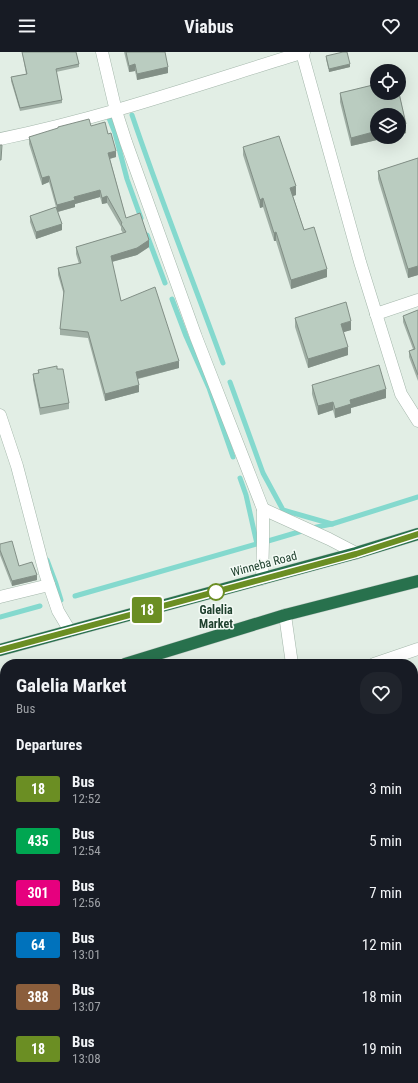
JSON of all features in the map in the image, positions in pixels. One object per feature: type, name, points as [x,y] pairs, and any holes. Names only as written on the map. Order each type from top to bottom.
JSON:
[{"type":"highway","name":"Winneba Road","points":[[0,650],[356,554],[418,534]]},
{"type":"highway","points":[[140,659],[285,615],[418,581]]},
{"type":"street","points":[[102,52],[116,111],[196,337],[263,509],[262,579]]},
{"type":"street","points":[[0,139],[116,111],[303,52],[360,262],[376,314],[401,394],[418,421]]},
{"type":"street","points":[[376,314],[418,300]]},
{"type":"street","points":[[0,415],[17,466],[45,573],[58,611],[70,631]]},
{"type":"street","points":[[263,509],[329,539],[356,554]]},
{"type":"street","points":[[0,597],[49,585]]},
{"type":"street","points":[[285,615],[291,659]]},
{"type":"street","points":[[389,659],[418,649]]},
{"type":"building","points":[[22,52],[76,52],[79,64],[56,69],[62,100],[20,108],[11,77],[27,74]]},
{"type":"building","points":[[126,52],[165,52],[168,67],[137,74],[135,64],[129,66]]},
{"type":"building","points":[[347,52],[350,64],[329,69],[326,56]]},
{"type":"building","points":[[370,86],[370,100],[401,100],[402,108],[370,108],[370,133],[351,138],[340,93]]},
{"type":"building","points":[[89,119],[91,126],[105,122],[108,134],[111,133],[116,151],[108,153],[126,218],[140,213],[149,240],[137,248],[111,256],[121,301],[155,287],[179,361],[136,372],[139,385],[105,394],[88,332],[60,329],[64,291],[58,268],[81,263],[76,247],[126,232],[107,196],[102,198],[100,190],[74,197],[75,200],[57,205],[49,176],[42,178],[29,137],[58,127]]},
{"type":"building","points":[[279,136],[296,186],[290,188],[304,230],[314,227],[327,269],[291,280],[276,232],[274,233],[263,198],[260,200],[243,147]]},
{"type":"building","points":[[0,145],[2,145],[1,160],[0,160]]},
{"type":"building","points":[[418,158],[418,266],[408,269],[378,171]]},
{"type":"building","points":[[56,207],[62,224],[36,232],[30,216]]},
{"type":"building","points":[[346,302],[351,321],[341,324],[348,347],[308,359],[295,318]]},
{"type":"building","points":[[418,310],[418,375],[409,351],[415,349],[403,316]]},
{"type":"building","points":[[379,365],[386,389],[350,400],[351,404],[335,409],[333,402],[318,406],[312,385]]},
{"type":"building","points":[[57,366],[57,369],[63,369],[69,403],[40,408],[33,374],[39,373],[38,370]]},
{"type":"building","points":[[12,541],[19,566],[32,562],[37,575],[12,581],[0,550],[0,544]]},
{"type":"waterway","points":[[132,115],[223,363]]},
{"type":"waterway","points":[[109,118],[115,133],[127,179],[141,218]]},
{"type":"waterway","points":[[147,235],[165,283]]},
{"type":"waterway","points":[[172,299],[186,336],[209,388],[233,457]]},
{"type":"waterway","points":[[230,382],[263,473],[283,510],[332,524]]},
{"type":"waterway","points":[[240,478],[246,495],[257,544]]},
{"type":"waterway","points":[[312,528],[332,524],[418,497]]},
{"type":"waterway","points":[[268,541],[302,531]]},
{"type":"waterway","points":[[75,596],[260,543]]},
{"type":"waterway","points":[[47,560],[61,600]]},
{"type":"waterway","points":[[0,617],[40,606]]},
{"type":"bus line","name":"18","points":[[0,650],[356,554],[418,534]]},
{"type":"place","name":"Galelia Market","points":[[216,592]]}]
